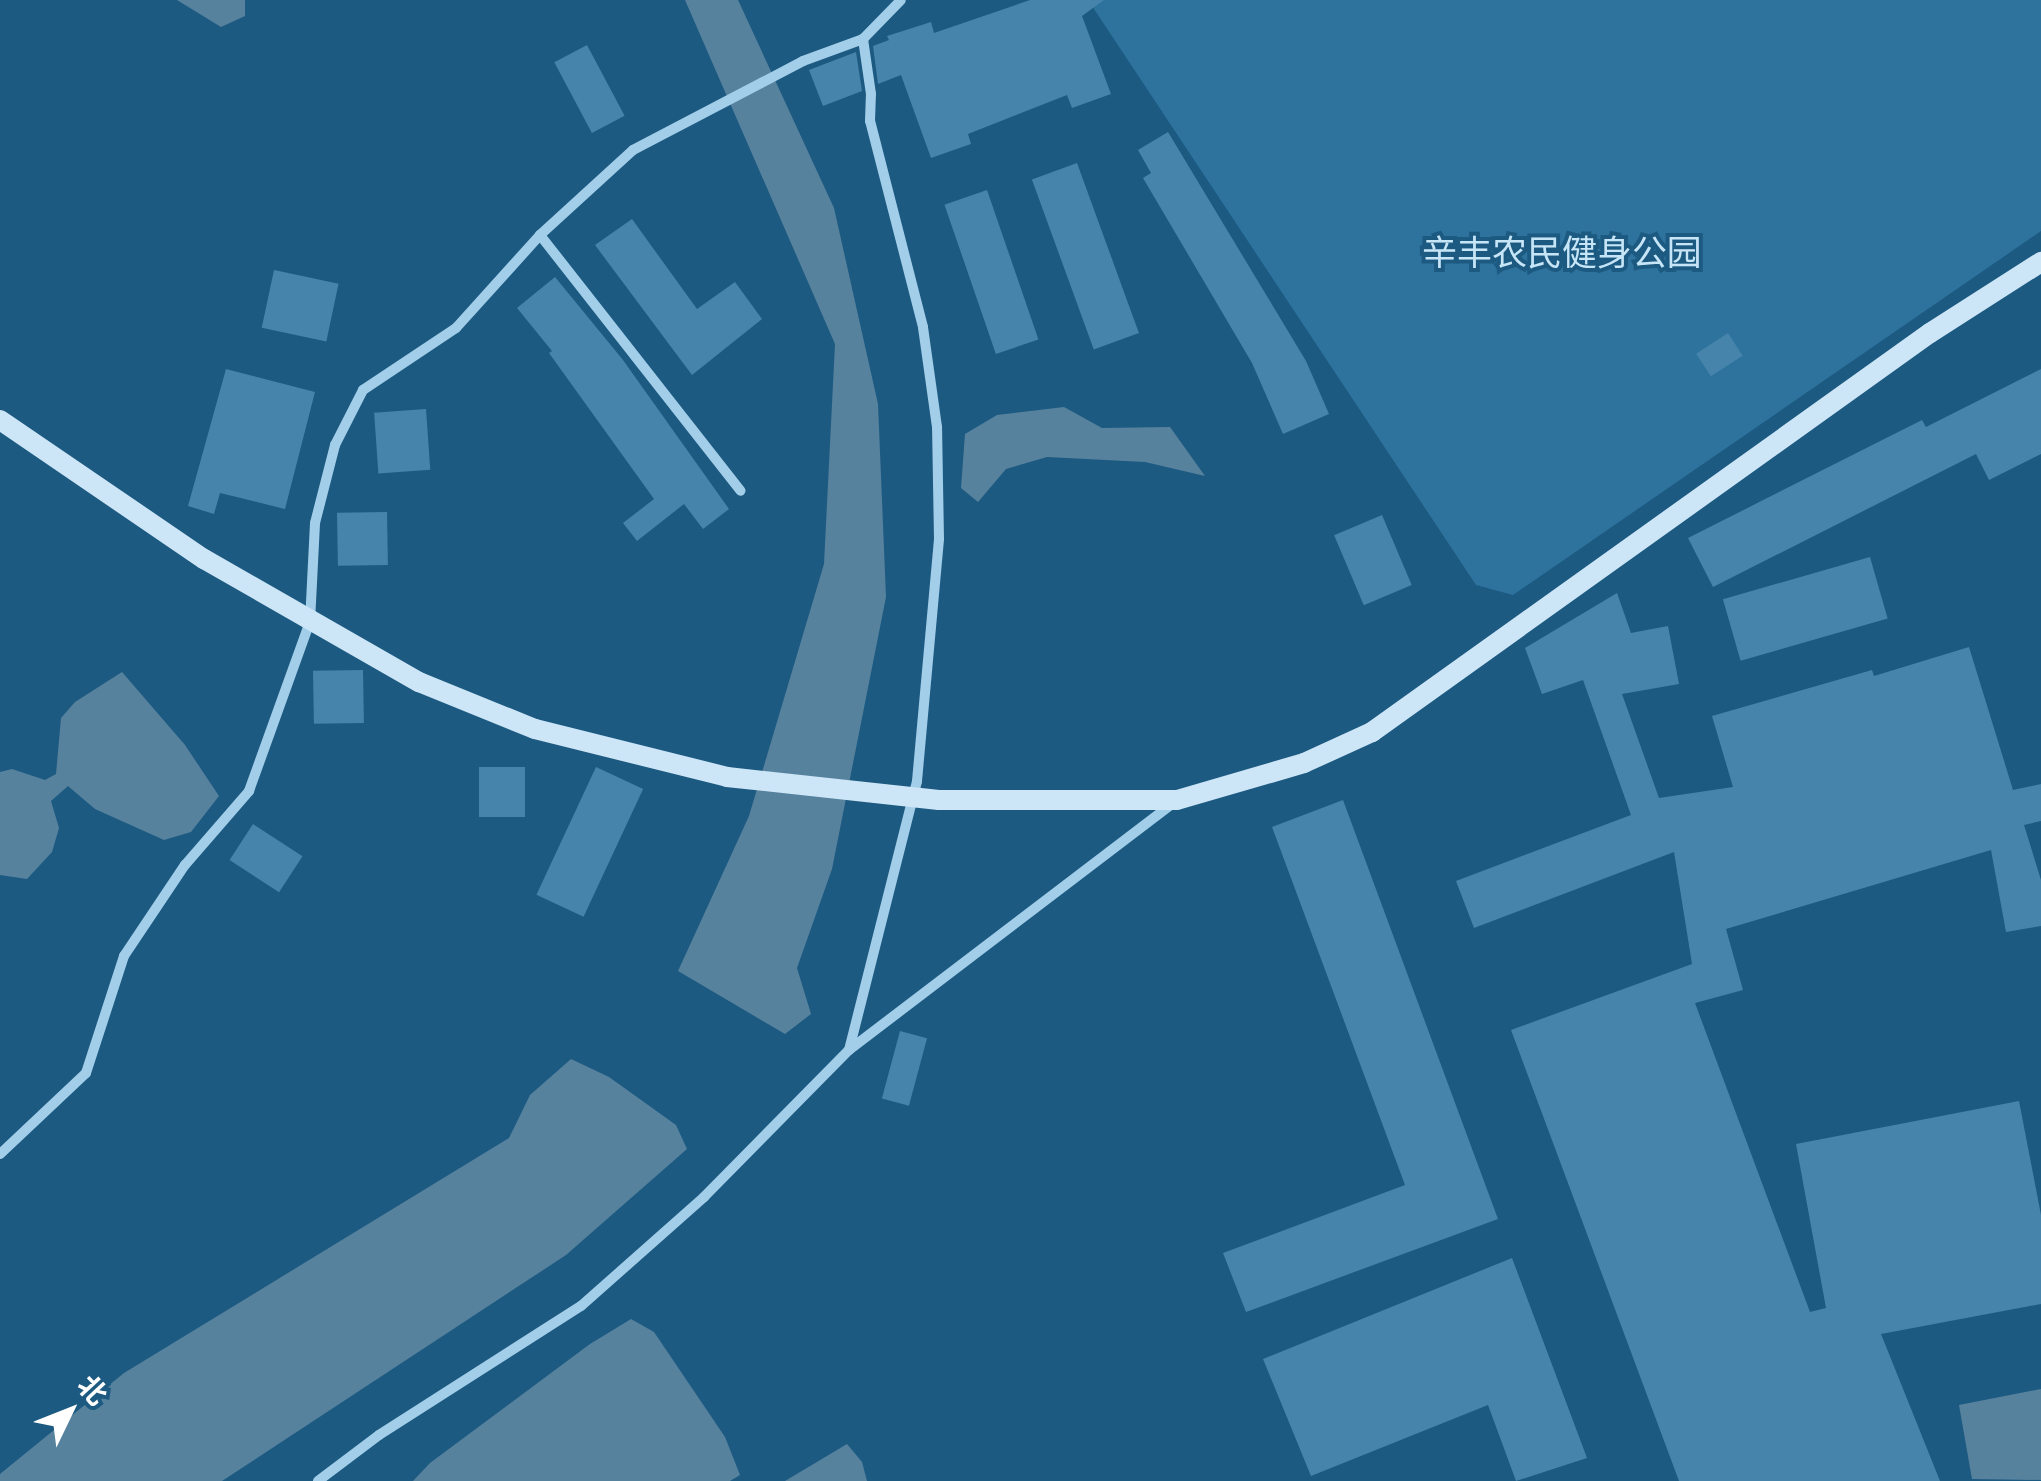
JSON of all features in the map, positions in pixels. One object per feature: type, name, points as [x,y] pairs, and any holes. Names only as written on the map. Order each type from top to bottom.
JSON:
[{"type":"main road","points":[[0,420],[204,559],[310,622],[418,682],[535,729],[728,777],[939,800],[1177,800],[1304,763],[1372,732],[1930,333],[2041,262]]},
{"type":"street","points":[[0,1154],[86,1072],[124,956],[185,865],[249,791],[310,622],[315,522],[335,445],[363,390],[456,328],[540,235],[633,150],[804,61],[864,39],[901,0]]},
{"type":"street","points":[[849,1050],[917,781],[938,539],[937,427],[923,327],[870,120],[872,94],[864,39]]},
{"type":"street","points":[[540,235],[741,491]]},
{"type":"street","points":[[318,1481],[379,1436],[581,1306],[704,1198],[849,1050],[1177,800]]},
{"type":"green space","name":"辛丰农民健身公园","points":[[1088,0],[2041,0],[2041,231],[1513,595],[1476,585]]},
{"type":"shaded area","points":[[177,0],[245,0],[245,16],[221,27]]},
{"type":"shaded area","points":[[685,0],[738,0],[834,208],[878,404],[886,597],[832,869],[797,968],[811,1014],[785,1034],[678,971],[749,816],[824,564],[835,344]]},
{"type":"shaded area","points":[[1064,407],[1102,428],[1170,427],[1205,476],[1145,462],[1047,457],[1006,469],[978,502],[961,488],[965,434],[997,415]]},
{"type":"shaded area","points":[[122,672],[185,745],[219,796],[191,832],[164,840],[95,809],[68,786],[51,801],[59,828],[52,852],[27,879],[0,875],[0,772],[12,769],[45,780],[56,774],[61,718],[75,702]]},
{"type":"shaded area","points":[[571,1059],[609,1077],[676,1125],[687,1149],[566,1255],[222,1481],[0,1481],[0,1474],[124,1373],[509,1138],[530,1095]]},
{"type":"shaded area","points":[[631,1319],[654,1332],[725,1437],[740,1475],[730,1481],[413,1481],[430,1463],[590,1344]]},
{"type":"shaded area","points":[[2041,1389],[2041,1480],[1972,1479],[1959,1405]]},
{"type":"shaded area","points":[[847,1444],[862,1462],[867,1481],[785,1481]]},
{"type":"building","points":[[1030,0],[1104,0],[1082,16],[1111,94],[1072,108],[1067,95],[968,134],[971,144],[931,158],[901,75],[878,84],[873,46],[889,40],[887,36],[931,22],[934,33]]},
{"type":"building","points":[[587,45],[625,116],[592,133],[554,62]]},
{"type":"building","points":[[856,52],[862,91],[823,106],[809,70]]},
{"type":"building","points":[[1168,132],[1306,361],[1329,414],[1283,434],[1252,363],[1143,178],[1151,173],[1138,150]]},
{"type":"building","points":[[1077,163],[1139,333],[1094,350],[1032,179]]},
{"type":"building","points":[[987,190],[1038,339],[996,354],[944,205]]},
{"type":"building","points":[[632,219],[697,309],[735,282],[762,319],[692,375],[595,245]]},
{"type":"building","points":[[274,270],[339,284],[326,341],[262,328]]},
{"type":"building","points":[[555,277],[623,360],[729,509],[703,529],[684,504],[637,541],[623,523],[654,499],[549,353],[552,351],[517,308]]},
{"type":"building","points":[[1728,333],[1743,356],[1711,376],[1696,354]]},
{"type":"building","points":[[226,369],[315,392],[285,509],[220,493],[214,514],[188,506]]},
{"type":"building","points":[[2041,369],[2041,454],[1989,480],[1976,454],[1713,587],[1688,538],[1922,420],[1926,427]]},
{"type":"building","points":[[426,409],[430,470],[378,473],[374,413]]},
{"type":"building","points":[[387,512],[388,565],[338,566],[337,513]]},
{"type":"building","points":[[1382,515],[1412,585],[1364,605],[1334,535]]},
{"type":"building","points":[[1870,557],[1888,619],[1741,661],[1723,599]]},
{"type":"building","points":[[1617,593],[1631,633],[1668,626],[1679,684],[1622,694],[1659,798],[1733,787],[1712,716],[1872,670],[1874,676],[1969,647],[2013,790],[2041,784],[2041,821],[2024,825],[2041,880],[2041,926],[2006,932],[1991,850],[1726,929],[1743,990],[1695,1003],[1810,1312],[1826,1308],[1796,1144],[2019,1101],[2041,1215],[2041,1304],[1881,1334],[1940,1481],[1679,1481],[1511,1030],[1692,964],[1674,852],[1474,928],[1456,881],[1631,815],[1583,680],[1542,694],[1525,648]]},
{"type":"building","points":[[363,670],[364,723],[314,724],[313,671]]},
{"type":"building","points":[[479,767],[525,767],[525,817],[479,817]]},
{"type":"building","points":[[596,767],[643,789],[584,917],[536,895]]},
{"type":"building","points":[[1343,800],[1498,1219],[1246,1312],[1223,1253],[1405,1185],[1272,827]]},
{"type":"building","points":[[253,824],[302,856],[279,892],[230,860]]},
{"type":"building","points":[[900,1031],[927,1038],[909,1106],[882,1099]]},
{"type":"building","points":[[1512,1258],[1587,1458],[1516,1481],[1488,1405],[1311,1476],[1263,1359]]}]
